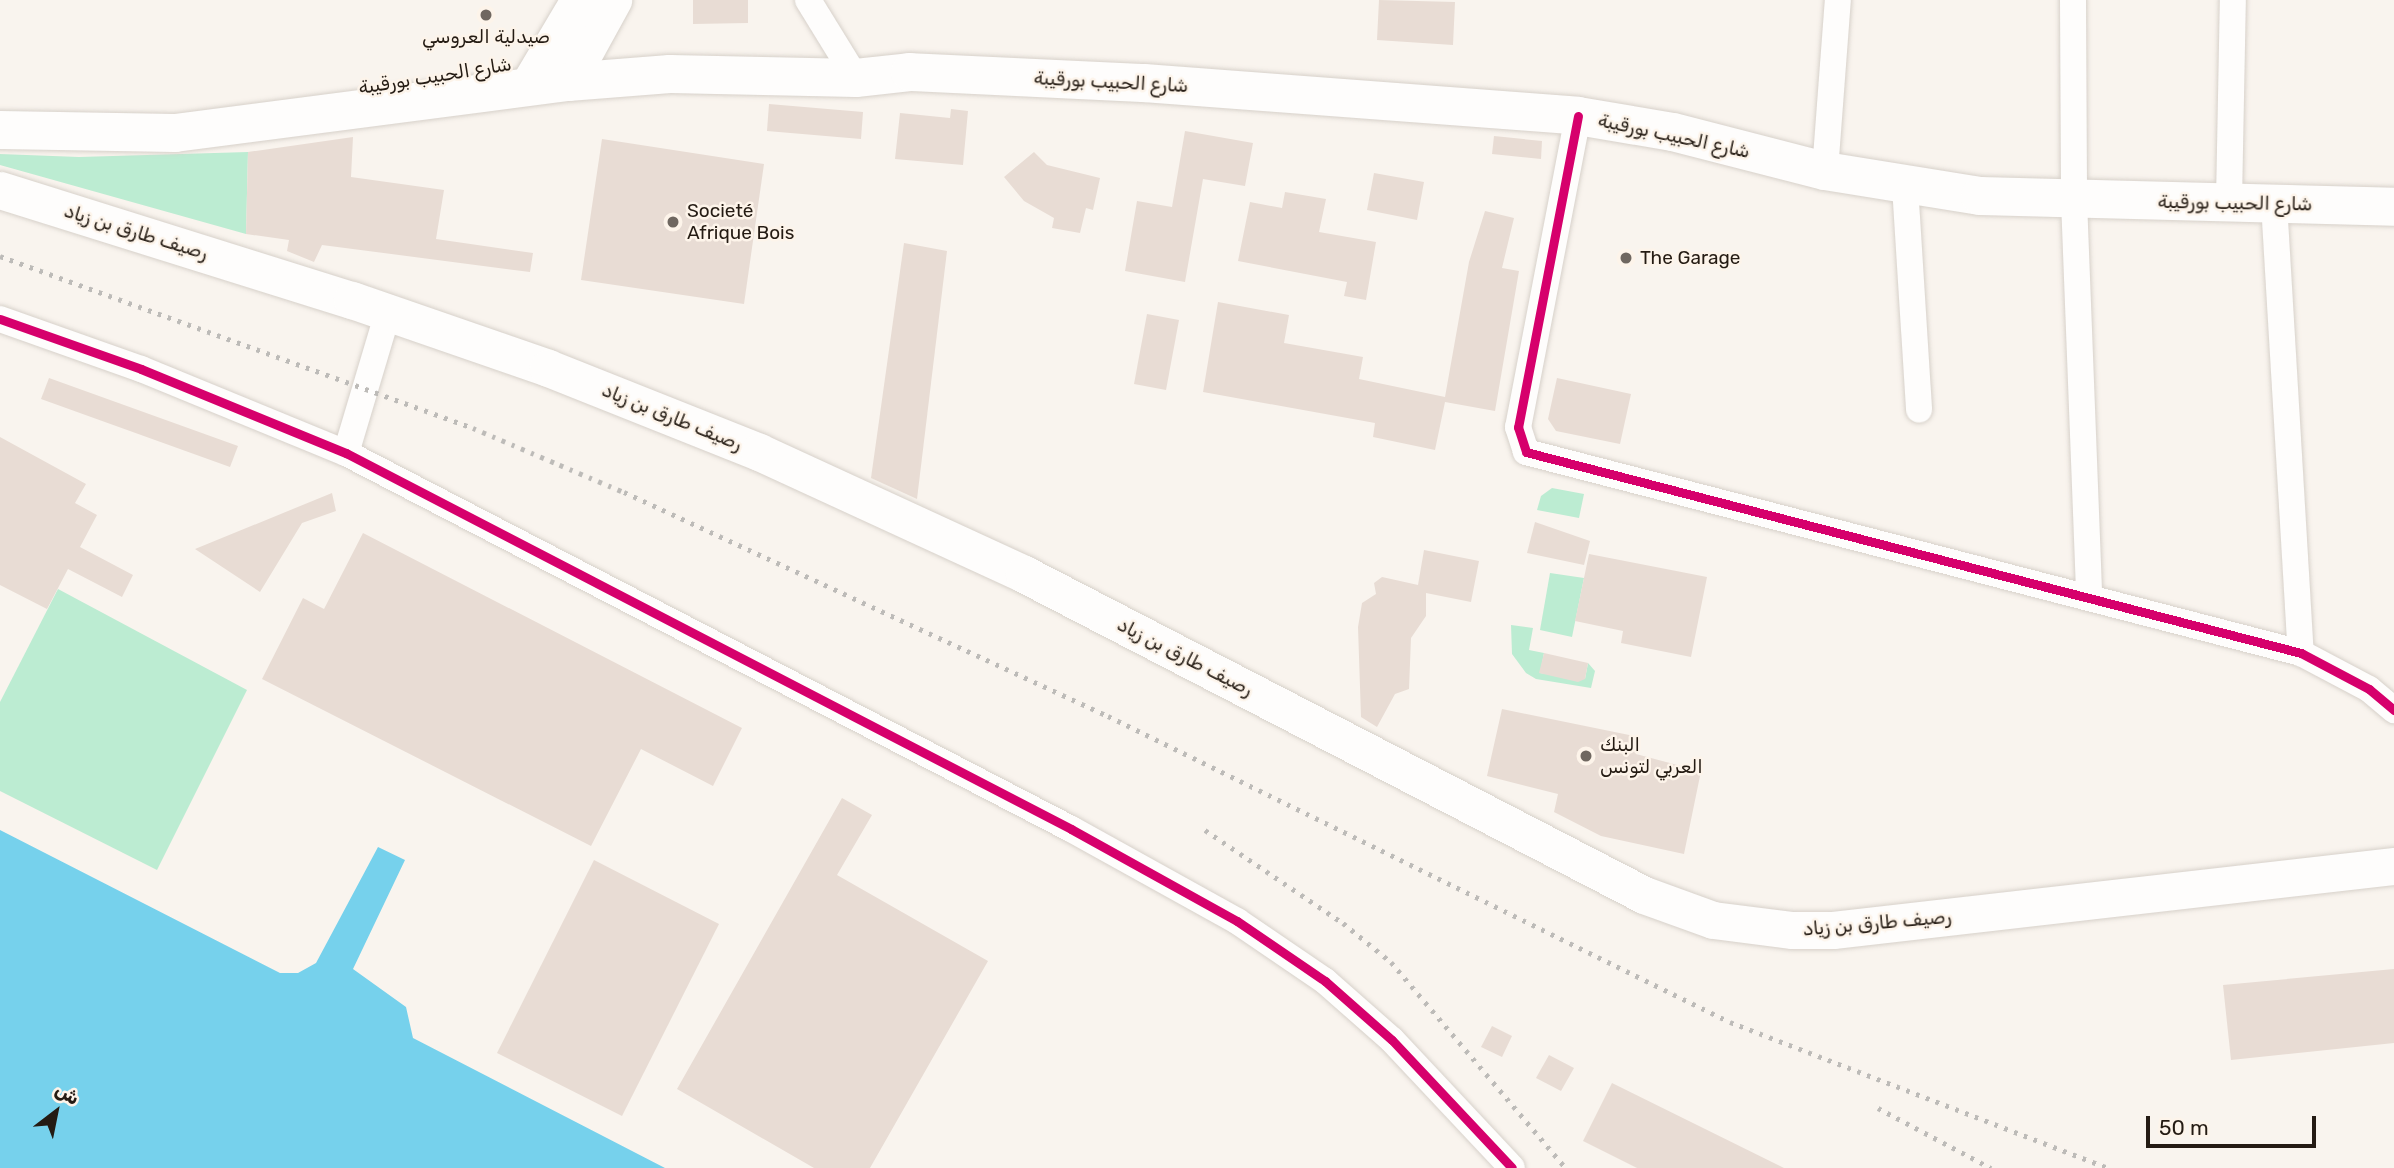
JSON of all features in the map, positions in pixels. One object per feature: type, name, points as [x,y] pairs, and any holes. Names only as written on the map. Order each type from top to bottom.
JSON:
[{"type":"main road","points":[[554,72],[579,0]]},
{"type":"main road","points":[[554,72],[613,0]]},
{"type":"main road","name":"شارع الحبيب بورقيبة","points":[[0,105],[198,106],[554,72],[735,51],[849,68],[1144,83],[1578,116],[1673,132],[1825,171],[1905,186],[2074,200],[2229,201],[2394,207]]},
{"type":"main road","name":"شارع الحبيب بورقيبة","points":[[0,130],[175,133],[554,72]]},
{"type":"main road","name":"رصيف طارق بن زياد","points":[[0,190],[388,312],[632,400],[913,519],[1643,895],[1713,920],[1792,930],[1833,930],[2394,866]]},
{"type":"street","points":[[808,0],[849,68]]},
{"type":"street","points":[[1825,171],[1838,0]]},
{"type":"street","points":[[2073,0],[2074,200],[2089,597]]},
{"type":"street","points":[[2229,201],[2233,0]]},
{"type":"street","points":[[1578,116],[1518,427],[1526,452],[2301,653],[2382,691],[2394,710]]},
{"type":"street","points":[[1905,186],[1919,410]]},
{"type":"street","points":[[2274,203],[2301,653]]},
{"type":"street","points":[[346,453],[388,312]]},
{"type":"street","points":[[0,319],[141,369],[346,453],[1059,822],[1237,920],[1325,981],[1392,1040],[1512,1168]]},
{"type":"green space","points":[[248,152],[246,234],[0,165],[0,154],[79,157]]},
{"type":"green space","points":[[1552,488],[1584,494],[1579,518],[1537,510],[1541,496]]},
{"type":"green space","points":[[1550,573],[1584,578],[1572,637],[1540,630]]},
{"type":"green space","points":[[58,589],[247,690],[157,870],[0,791],[0,702]]},
{"type":"green space","points":[[1511,625],[1533,628],[1529,650],[1544,653],[1540,673],[1585,679],[1588,663],[1595,671],[1591,688],[1536,679],[1526,673],[1512,654]]},
{"type":"water","points":[[0,830],[280,973],[298,973],[316,963],[378,847],[405,860],[353,969],[406,1007],[413,1038],[665,1168],[0,1168]]},
{"type":"building","points":[[693,0],[748,0],[748,23],[693,24]]},
{"type":"building","points":[[1379,0],[1455,2],[1453,45],[1377,40]]},
{"type":"building","points":[[769,104],[863,112],[861,139],[767,131]]},
{"type":"building","points":[[951,109],[968,111],[963,165],[895,159],[900,113],[950,118]]},
{"type":"building","points":[[1185,131],[1253,143],[1245,186],[1203,179],[1185,282],[1125,271],[1137,201],[1172,207]]},
{"type":"building","points":[[1494,136],[1542,141],[1541,159],[1492,154]]},
{"type":"building","points":[[353,137],[351,177],[444,190],[436,239],[533,253],[530,272],[322,245],[314,262],[287,251],[289,240],[246,234],[248,152]]},
{"type":"building","name":"Societé Afrique Bois","points":[[602,139],[764,164],[744,304],[581,280]]},
{"type":"building","points":[[1034,152],[1047,165],[1100,178],[1093,210],[1086,208],[1080,233],[1052,228],[1054,218],[1024,201],[1004,177]]},
{"type":"building","points":[[1374,173],[1424,182],[1417,220],[1367,210]]},
{"type":"building","points":[[1285,192],[1326,199],[1319,232],[1376,242],[1366,300],[1344,296],[1347,282],[1238,261],[1250,202],[1282,208]]},
{"type":"building","points":[[1485,211],[1514,218],[1502,268],[1519,271],[1495,411],[1445,402],[1435,450],[1373,437],[1375,423],[1203,392],[1218,302],[1289,315],[1284,343],[1363,357],[1359,379],[1445,397],[1469,262]]},
{"type":"building","points":[[904,243],[947,251],[917,499],[871,478]]},
{"type":"building","points":[[1147,314],[1179,320],[1166,390],[1134,384]]},
{"type":"building","points":[[49,378],[238,446],[230,467],[41,399]]},
{"type":"building","points":[[1557,378],[1631,394],[1620,444],[1556,431],[1548,419]]},
{"type":"building","points":[[0,437],[86,484],[75,503],[97,515],[80,547],[133,575],[122,597],[68,569],[47,609],[0,585]]},
{"type":"building","points":[[332,493],[336,511],[302,523],[260,592],[195,549]]},
{"type":"building","points":[[1535,522],[1590,541],[1584,565],[1527,553]]},
{"type":"building","points":[[363,533],[742,728],[713,786],[641,749],[591,846],[262,679],[303,598],[324,609]]},
{"type":"building","points":[[1424,550],[1479,561],[1471,602],[1426,593],[1426,616],[1411,638],[1409,689],[1395,694],[1377,727],[1361,717],[1358,627],[1362,603],[1376,594],[1374,583],[1382,577],[1418,585]]},
{"type":"building","points":[[1589,554],[1707,577],[1691,657],[1621,643],[1623,631],[1575,621]]},
{"type":"building","points":[[1544,653],[1588,663],[1585,679],[1578,682],[1539,673]]},
{"type":"building","points":[[1502,709],[1639,737],[1636,754],[1696,770],[1700,776],[1684,854],[1601,836],[1554,812],[1558,794],[1487,776]]},
{"type":"building","points":[[842,798],[872,815],[837,875],[988,961],[870,1168],[814,1168],[677,1089]]},
{"type":"building","points":[[594,860],[719,924],[622,1116],[497,1053]]},
{"type":"building","points":[[2394,969],[2394,1043],[2231,1060],[2223,985]]},
{"type":"building","points":[[1492,1026],[1512,1036],[1502,1057],[1481,1047]]},
{"type":"building","points":[[1549,1055],[1574,1068],[1561,1091],[1536,1078]]},
{"type":"building","points":[[1612,1083],[1784,1168],[1637,1168],[1583,1141]]},
{"type":"railway","points":[[0,256],[473,428],[624,492],[1108,716],[1730,1022],[2108,1168]]},
{"type":"railway","points":[[1205,830],[1343,923],[1391,962],[1566,1168]]},
{"type":"railway","points":[[1878,1108],[1991,1168]]},
{"type":"cycle path","points":[[1578,116],[1518,427],[1526,452],[2301,653],[2369,689],[2394,710]]},
{"type":"cycle path","points":[[0,319],[141,369],[346,453],[1071,829],[1237,921],[1325,981],[1392,1040],[1512,1168]]},
{"type":"place","name":"صيدلية العروسي","points":[[486,15]]},
{"type":"place","name":"Societé Afrique Bois","points":[[673,222]]},
{"type":"place","name":"The Garage","points":[[1626,258]]},
{"type":"place","name":"البنك العربي لتونس","points":[[1586,756]]}]
